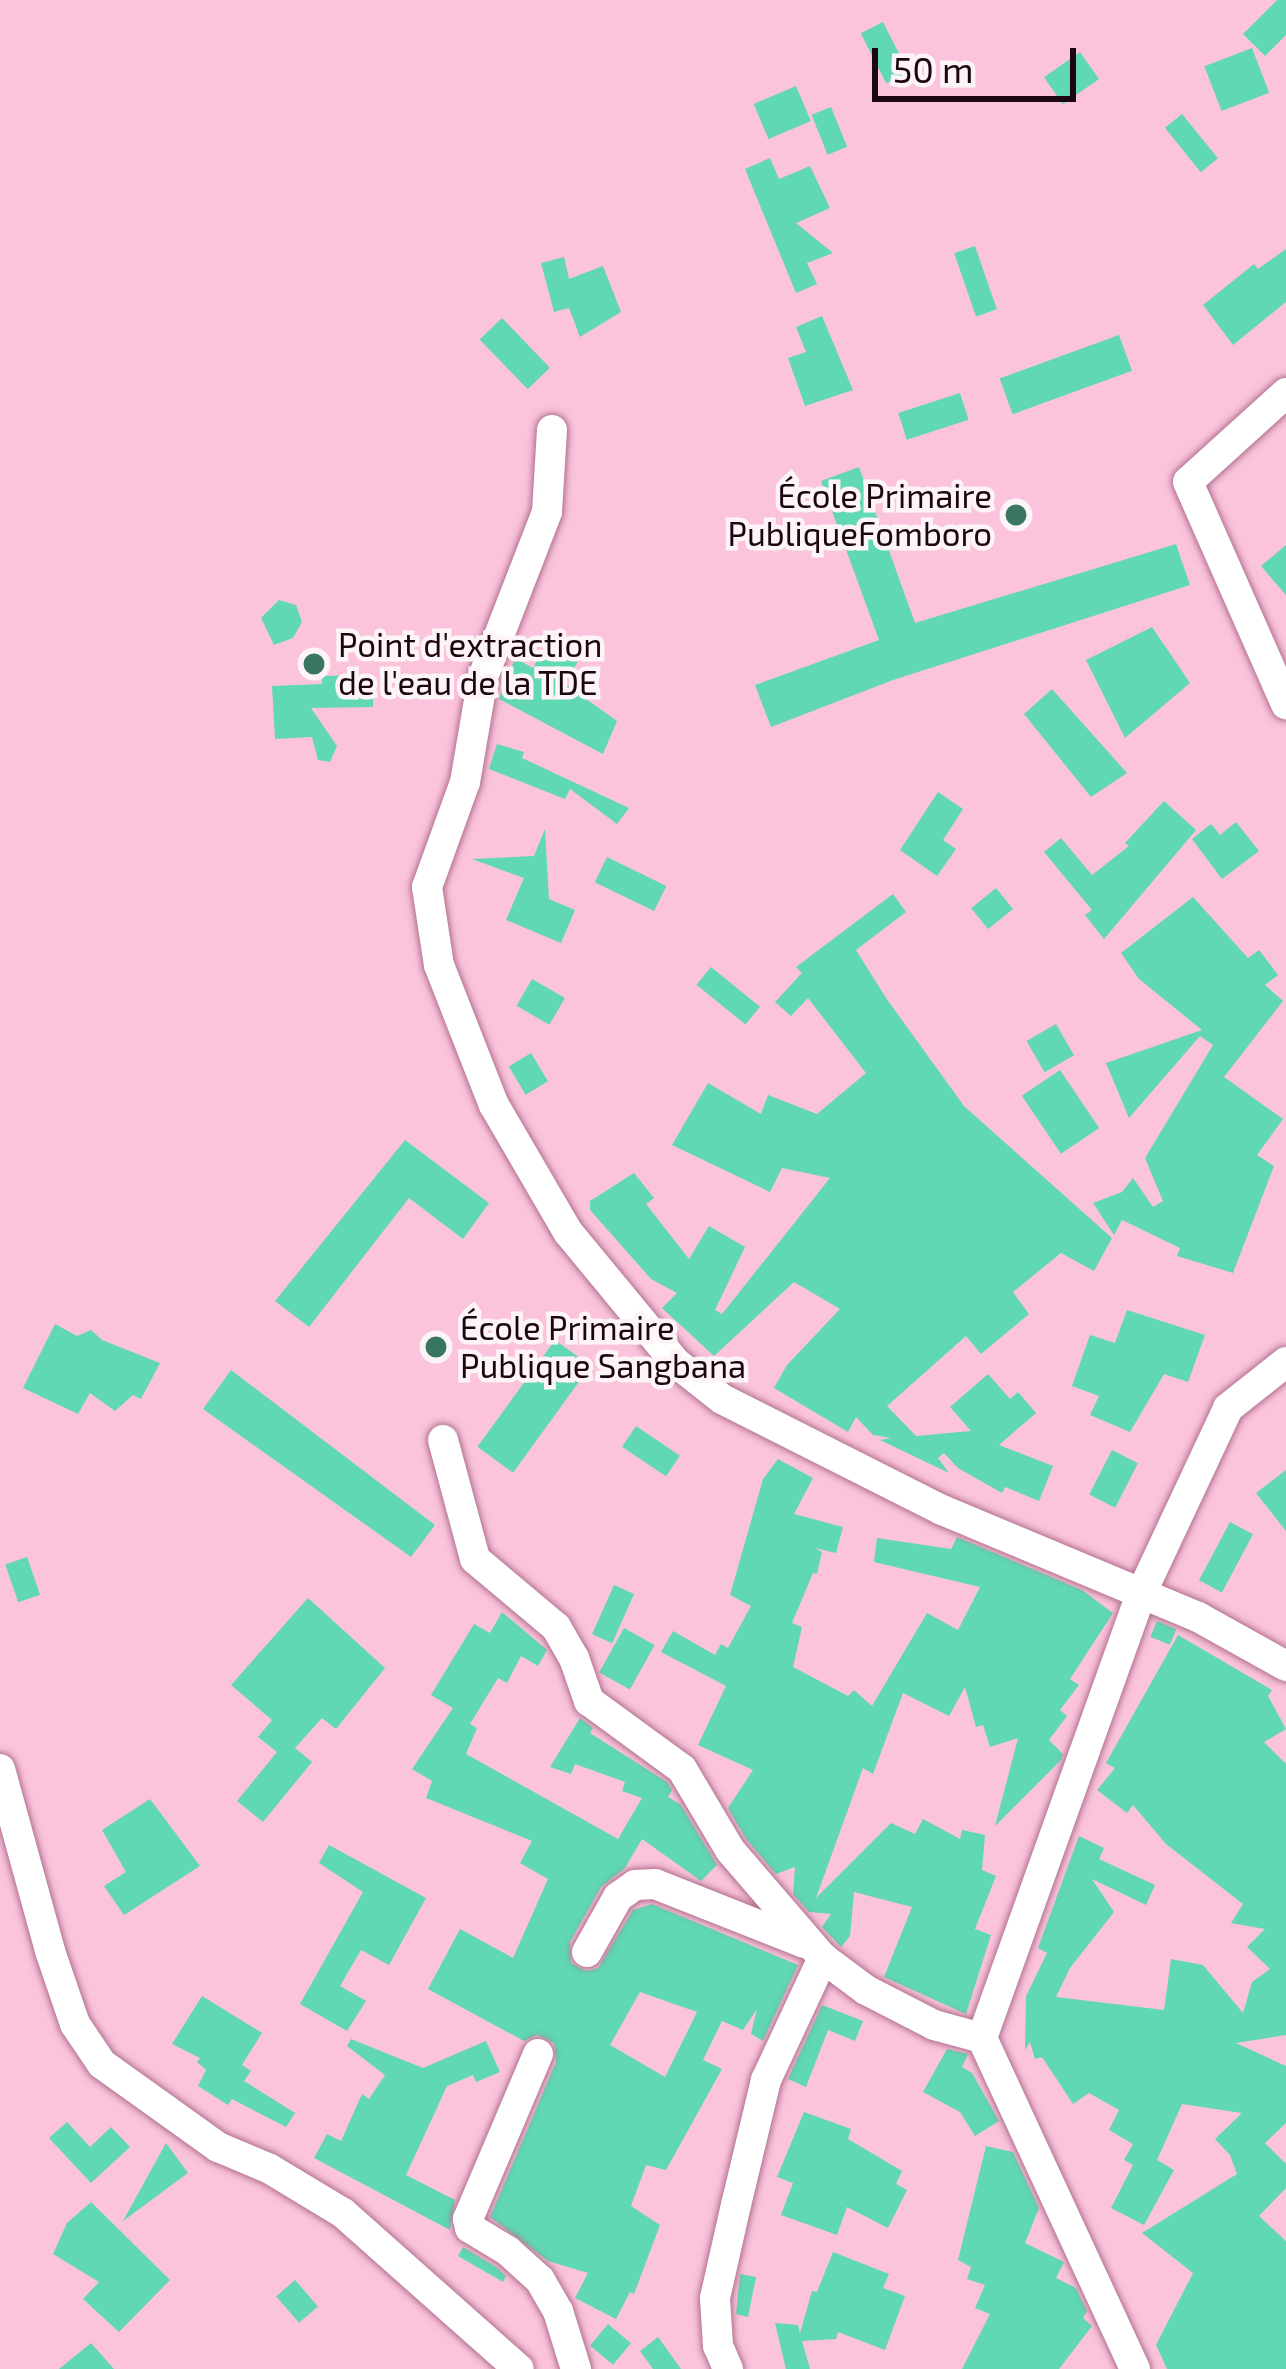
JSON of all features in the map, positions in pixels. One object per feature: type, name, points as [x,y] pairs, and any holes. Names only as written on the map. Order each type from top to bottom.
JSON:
[{"type":"street","points":[[1286,394],[1188,482],[1286,704]]},
{"type":"street","points":[[552,430],[547,512],[483,677],[465,782],[427,886],[439,965],[494,1105],[568,1232],[675,1362],[722,1399],[942,1510],[1198,1617],[1286,1666]]},
{"type":"street","points":[[1135,2369],[982,2038],[1141,1594],[1228,1408],[1286,1362]]},
{"type":"street","points":[[443,1440],[475,1559],[556,1627],[574,1658],[589,1701],[682,1769],[730,1850],[816,1952],[866,1990],[934,2025],[982,2038]]},
{"type":"street","points":[[0,1769],[75,2024],[102,2064],[218,2146],[270,2169],[343,2213],[519,2369]]},
{"type":"street","points":[[586,1952],[617,1897],[635,1885],[655,1884],[816,1952]]},
{"type":"street","points":[[728,2369],[718,2346],[716,2298],[766,2080],[816,1952]]},
{"type":"street","points":[[538,2054],[468,2218],[470,2228],[508,2251],[540,2280],[558,2311],[576,2369]]},
{"type":"building","points":[[1277,0],[1286,0],[1286,35],[1265,56],[1243,34]]},
{"type":"building","points":[[883,22],[908,72],[886,83],[861,33]]},
{"type":"building","points":[[1252,48],[1269,93],[1222,111],[1204,66]]},
{"type":"building","points":[[1080,52],[1099,79],[1063,104],[1044,77]]},
{"type":"building","points":[[796,86],[811,121],[769,139],[754,104]]},
{"type":"building","points":[[831,107],[847,147],[828,155],[812,115]]},
{"type":"building","points":[[1182,114],[1218,158],[1201,172],[1165,128]]},
{"type":"building","points":[[770,158],[779,179],[810,166],[830,208],[796,223],[833,253],[807,263],[817,284],[796,293],[745,169]]},
{"type":"building","points":[[975,246],[997,309],[976,317],[954,253]]},
{"type":"building","points":[[1286,249],[1286,302],[1233,345],[1203,305],[1254,264],[1258,269]]},
{"type":"building","points":[[564,257],[569,279],[603,266],[621,312],[580,337],[569,308],[554,312],[541,263]]},
{"type":"building","points":[[822,316],[853,390],[805,406],[788,358],[806,352],[796,327]]},
{"type":"building","points":[[502,318],[550,368],[528,389],[480,340]]},
{"type":"building","points":[[1119,335],[1132,371],[1013,414],[1000,378]]},
{"type":"building","points":[[960,393],[969,420],[907,440],[898,413]]},
{"type":"building","points":[[859,467],[915,623],[1176,544],[1190,585],[893,680],[771,727],[755,685],[879,640],[821,481]]},
{"type":"building","points":[[1286,545],[1286,595],[1261,566]]},
{"type":"building","points":[[279,600],[296,605],[302,622],[293,638],[274,645],[261,618]]},
{"type":"building","points":[[1152,627],[1190,683],[1125,738],[1086,660]]},
{"type":"building","points":[[549,639],[581,656],[565,684],[617,721],[603,754],[499,699],[515,658],[533,668]]},
{"type":"building","points":[[373,675],[373,707],[311,708],[337,746],[330,762],[318,760],[312,737],[275,739],[272,686],[322,684],[322,676]]},
{"type":"building","points":[[1052,689],[1127,773],[1091,797],[1024,714]]},
{"type":"building","points":[[497,744],[524,752],[522,758],[629,808],[617,824],[570,789],[565,799],[489,769]]},
{"type":"building","points":[[938,792],[963,809],[943,840],[956,849],[937,876],[900,850]]},
{"type":"building","points":[[1164,801],[1196,830],[1104,939],[1085,915],[1092,910],[1044,852],[1061,838],[1092,875],[1129,846],[1125,843]]},
{"type":"building","points":[[1236,822],[1259,851],[1222,879],[1192,839],[1211,824],[1220,835]]},
{"type":"building","points":[[545,829],[549,899],[575,910],[561,943],[506,920],[524,878],[472,859],[534,856]]},
{"type":"building","points":[[607,857],[666,886],[654,911],[595,882]]},
{"type":"building","points":[[996,888],[1013,909],[988,929],[971,908]]},
{"type":"building","points":[[893,894],[906,912],[856,950],[886,998],[964,1106],[1112,1238],[1094,1271],[1061,1253],[1013,1292],[1029,1314],[981,1354],[966,1336],[887,1406],[916,1436],[971,1431],[950,1407],[988,1374],[1010,1399],[1018,1392],[1036,1413],[999,1445],[1053,1466],[1039,1501],[1005,1487],[1002,1493],[958,1468],[944,1453],[938,1458],[949,1473],[880,1440],[891,1438],[873,1435],[856,1417],[848,1432],[774,1388],[787,1365],[840,1309],[794,1282],[714,1356],[662,1308],[677,1293],[651,1279],[590,1210],[590,1201],[634,1173],[654,1198],[646,1204],[689,1259],[709,1226],[745,1247],[715,1310],[722,1314],[830,1178],[782,1168],[770,1192],[672,1145],[708,1083],[761,1114],[768,1095],[817,1114],[866,1073],[808,998],[791,1016],[775,1002],[802,973],[796,967]]},
{"type":"building","points":[[1193,897],[1248,958],[1259,950],[1278,975],[1265,985],[1283,1001],[1224,1077],[1283,1119],[1257,1155],[1274,1166],[1233,1273],[1177,1256],[1180,1248],[1122,1220],[1114,1235],[1093,1203],[1122,1192],[1133,1178],[1153,1207],[1163,1201],[1145,1158],[1213,1045],[1200,1036],[1129,1118],[1106,1063],[1202,1030],[1139,979],[1121,953]]},
{"type":"building","points":[[711,967],[760,1007],[745,1025],[697,985]]},
{"type":"building","points":[[532,979],[565,998],[549,1025],[516,1006]]},
{"type":"building","points":[[1056,1024],[1074,1055],[1045,1072],[1027,1041]]},
{"type":"building","points":[[531,1053],[548,1081],[526,1095],[509,1066]]},
{"type":"building","points":[[1060,1070],[1099,1128],[1061,1154],[1022,1096]]},
{"type":"building","points":[[405,1140],[489,1203],[463,1239],[409,1198],[309,1327],[275,1301]]},
{"type":"building","points":[[1127,1310],[1205,1335],[1188,1382],[1164,1374],[1130,1432],[1090,1415],[1099,1396],[1072,1386],[1090,1335],[1115,1343]]},
{"type":"building","points":[[55,1324],[77,1336],[91,1330],[102,1340],[160,1363],[141,1399],[133,1395],[115,1411],[90,1393],[78,1414],[23,1388]]},
{"type":"building","points":[[555,1340],[591,1366],[513,1473],[477,1447]]},
{"type":"building","points":[[231,1370],[435,1525],[411,1557],[203,1409]]},
{"type":"building","points":[[636,1426],[680,1456],[666,1476],[622,1447]]},
{"type":"building","points":[[1112,1450],[1138,1463],[1115,1508],[1089,1495]]},
{"type":"building","points":[[778,1459],[813,1478],[794,1514],[843,1527],[836,1553],[815,1548],[822,1552],[817,1574],[813,1573],[792,1623],[802,1627],[793,1667],[848,1696],[854,1690],[872,1706],[927,1613],[958,1630],[980,1587],[874,1562],[877,1538],[951,1549],[957,1537],[1082,1590],[1113,1613],[1070,1679],[1079,1685],[1060,1710],[1067,1716],[1049,1740],[1063,1754],[1061,1760],[995,1826],[1018,1738],[990,1747],[983,1725],[976,1727],[965,1687],[949,1716],[903,1693],[873,1774],[863,1768],[816,1898],[891,1823],[915,1834],[923,1819],[960,1839],[962,1830],[985,1835],[982,1870],[996,1876],[975,1929],[991,1935],[966,2014],[884,1977],[912,1907],[854,1892],[850,1936],[841,1947],[822,1927],[831,1914],[809,1912],[793,1894],[795,1867],[776,1874],[746,1839],[728,1808],[753,1770],[698,1745],[726,1686],[661,1652],[673,1631],[715,1655],[721,1644],[728,1648],[751,1606],[730,1595],[763,1479]]},
{"type":"building","points":[[1286,1470],[1286,1531],[1256,1493]]},
{"type":"building","points":[[1230,1522],[1253,1534],[1222,1592],[1199,1580]]},
{"type":"building","points":[[27,1557],[40,1595],[18,1602],[5,1564]]},
{"type":"building","points":[[614,1585],[634,1594],[612,1643],[592,1634]]},
{"type":"building","points":[[308,1598],[385,1668],[336,1729],[322,1718],[295,1748],[312,1762],[263,1822],[237,1801],[277,1752],[258,1737],[272,1720],[231,1685]]},
{"type":"building","points":[[502,1612],[547,1650],[538,1666],[521,1656],[507,1683],[498,1678],[470,1724],[477,1728],[466,1754],[618,1839],[642,1798],[622,1791],[625,1782],[575,1764],[571,1774],[550,1767],[580,1718],[593,1728],[590,1733],[667,1782],[672,1790],[668,1797],[681,1805],[717,1865],[701,1881],[642,1839],[625,1868],[601,1887],[570,1942],[571,1963],[586,1971],[598,1968],[633,1910],[652,1904],[798,1965],[763,2041],[751,2034],[757,2009],[743,2030],[722,2021],[703,2060],[722,2069],[666,2170],[646,2165],[631,2206],[660,2225],[634,2294],[630,2292],[616,2319],[575,2298],[588,2273],[548,2261],[490,2217],[556,2062],[554,2043],[537,2035],[524,2041],[428,1989],[460,1929],[513,1958],[548,1879],[520,1863],[532,1841],[426,1798],[432,1781],[412,1769],[453,1708],[431,1695],[474,1624],[490,1633]],"holes":[[[640,1992],[697,2012],[665,2077],[610,2045]]]},
{"type":"building","points":[[1157,1621],[1176,1629],[1170,1645],[1150,1637]]},
{"type":"building","points":[[624,1628],[655,1645],[630,1690],[599,1673]]},
{"type":"building","points":[[1178,1635],[1272,1690],[1268,1696],[1286,1729],[1264,1742],[1286,1764],[1286,2035],[1236,2043],[1286,2066],[1286,2123],[1265,2143],[1286,2164],[1286,2188],[1259,2216],[1286,2241],[1286,2369],[1167,2369],[1156,2345],[1193,2273],[1142,2233],[1237,2174],[1230,2155],[1215,2139],[1242,2113],[1182,2104],[1157,2160],[1174,2170],[1144,2225],[1111,2208],[1133,2165],[1124,2160],[1133,2144],[1109,2130],[1119,2110],[1089,2093],[1073,2104],[1042,2057],[1035,2059],[1030,2042],[1025,2050],[1026,1996],[1047,1953],[1038,1948],[1079,1836],[1104,1848],[1099,1859],[1155,1885],[1146,1905],[1092,1879],[1114,1912],[1070,1968],[1056,1997],[1164,2010],[1171,1959],[1203,1965],[1243,2013],[1252,1982],[1270,1969],[1247,1947],[1265,1929],[1231,1923],[1243,1904],[1166,1844],[1133,1805],[1127,1813],[1097,1790],[1115,1768],[1106,1763]]},
{"type":"building","points":[[150,1799],[200,1866],[124,1915],[104,1886],[126,1872],[102,1830]]},
{"type":"building","points":[[329,1845],[426,1898],[389,1965],[361,1950],[340,1986],[366,2001],[347,2031],[300,2004],[363,1892],[319,1863]]},
{"type":"building","points":[[202,1996],[262,2033],[242,2065],[251,2071],[244,2081],[295,2113],[286,2127],[232,2099],[228,2105],[198,2086],[206,2070],[197,2062],[200,2058],[172,2044]]},
{"type":"building","points":[[822,2005],[863,2021],[855,2041],[828,2030],[806,2087],[788,2079]]},
{"type":"building","points":[[351,2039],[423,2068],[486,2041],[500,2072],[476,2082],[473,2075],[447,2086],[406,2175],[455,2200],[450,2230],[314,2158],[327,2134],[341,2141],[362,2094],[369,2099],[385,2075],[347,2046]]},
{"type":"building","points":[[947,2049],[968,2054],[962,2067],[972,2073],[999,2121],[975,2136],[960,2112],[923,2092]]},
{"type":"building","points":[[804,2112],[851,2129],[848,2139],[902,2171],[896,2184],[907,2190],[888,2228],[847,2207],[837,2235],[781,2215],[793,2183],[777,2177]]},
{"type":"building","points":[[67,2122],[90,2147],[111,2127],[130,2147],[91,2183],[49,2138]]},
{"type":"building","points":[[166,2143],[188,2173],[123,2221]]},
{"type":"building","points":[[986,2146],[1013,2152],[1039,2208],[1025,2243],[1064,2262],[1056,2278],[1076,2288],[1087,2311],[1083,2318],[1092,2326],[1059,2369],[962,2369],[990,2314],[975,2308],[985,2285],[967,2279],[971,2267],[958,2260]]},
{"type":"building","points":[[91,2202],[170,2280],[119,2332],[83,2299],[99,2282],[53,2254],[67,2223]]},
{"type":"building","points":[[463,2247],[496,2267],[506,2276],[503,2282],[458,2256]]},
{"type":"building","points":[[833,2252],[889,2274],[883,2288],[905,2296],[885,2350],[838,2332],[836,2339],[802,2341],[810,2369],[786,2369],[775,2323],[798,2325],[800,2333],[812,2291],[817,2292]]},
{"type":"building","points":[[740,2274],[756,2277],[748,2317],[736,2314]]},
{"type":"building","points":[[295,2280],[318,2306],[299,2323],[276,2296]]},
{"type":"building","points":[[608,2324],[631,2343],[613,2365],[590,2345]]},
{"type":"building","points":[[658,2337],[681,2369],[653,2369],[640,2351]]},
{"type":"building","points":[[91,2343],[114,2369],[59,2369]]},
{"type":"place","name":"École Primaire PubliqueFomboro","points":[[1016,515]]},
{"type":"place","name":"Point d'extraction de l'eau de la TDE","points":[[314,664]]},
{"type":"place","name":"École Primaire Publique Sangbana","points":[[436,1347]]}]
